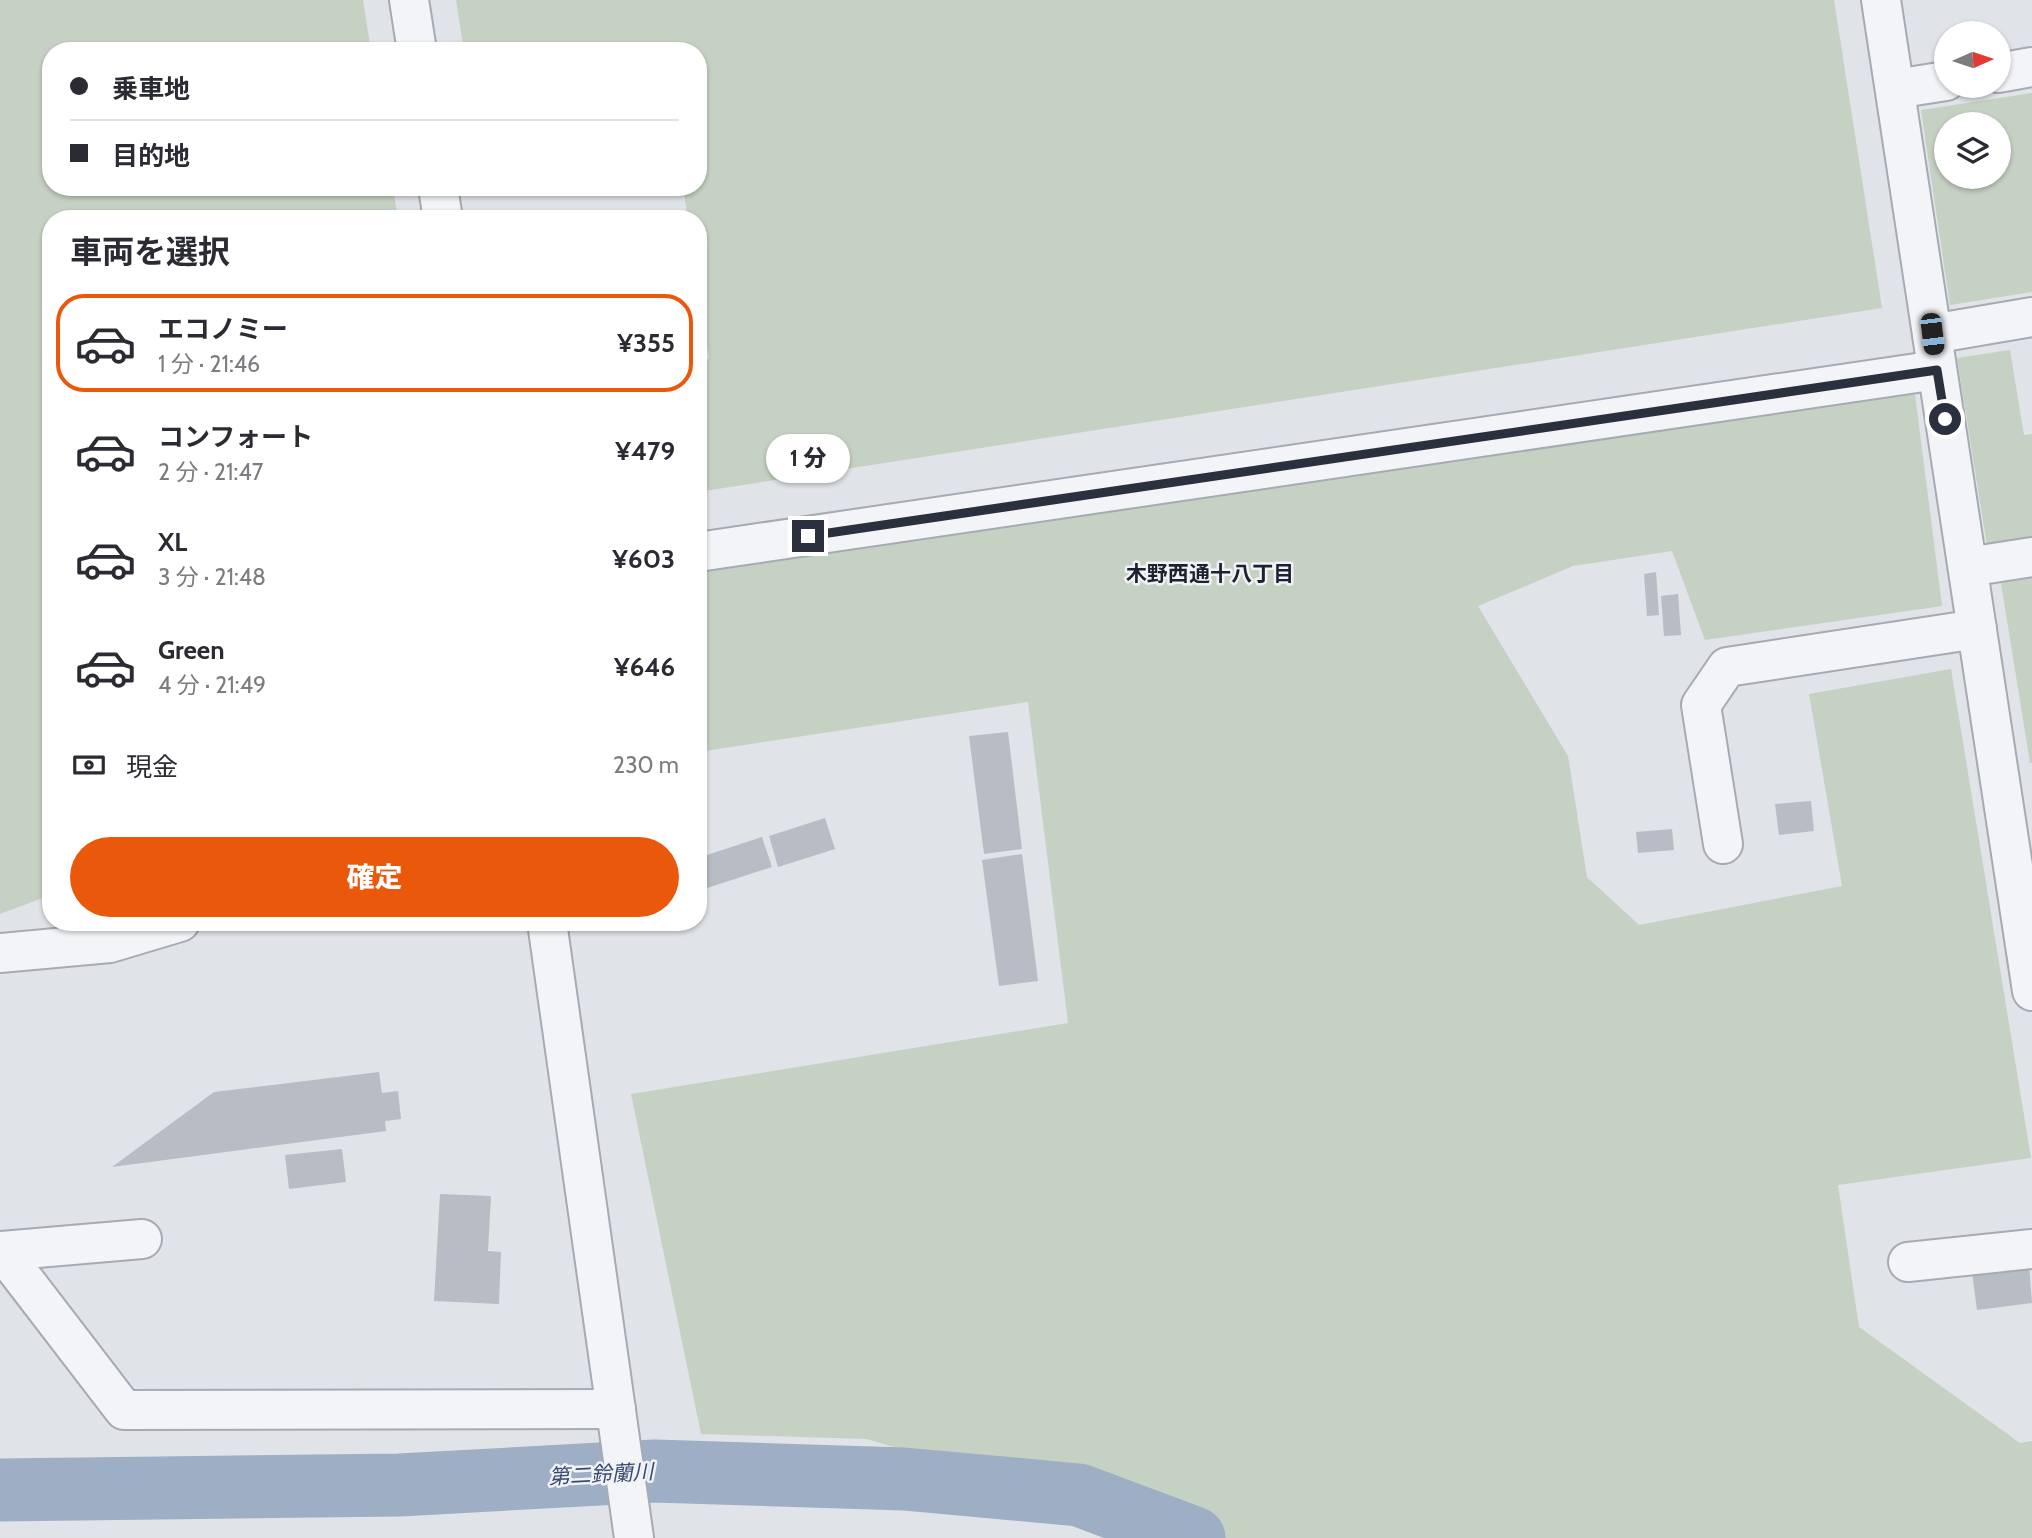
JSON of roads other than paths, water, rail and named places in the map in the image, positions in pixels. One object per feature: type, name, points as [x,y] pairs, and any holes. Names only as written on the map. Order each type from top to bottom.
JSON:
[{"type":"street","points":[[410,0],[416,42]]},
{"type":"street","points":[[1881,0],[1977,629],[2017,798],[2032,991]]},
{"type":"street","points":[[2011,71],[2032,67]]},
{"type":"street","points":[[1895,89],[1934,83]]},
{"type":"street","points":[[707,551],[1935,352],[2032,317]]},
{"type":"street","points":[[1968,567],[2032,557]]},
{"type":"street","points":[[1723,844],[1701,705],[1727,667],[1977,629]]},
{"type":"street","points":[[0,953],[110,943],[150,931]]},
{"type":"street","points":[[548,931],[634,1538]]},
{"type":"street","points":[[1,1250],[142,1238]]},
{"type":"street","points":[[1908,1262],[2032,1249]]},
{"type":"street","points":[[1,1250],[124,1410],[618,1424]]},
{"type":"waterway","name":"第二鈴蘭川","points":[[0,1490],[400,1485],[655,1471],[904,1479],[1079,1495],[1194,1538]]},
{"type":"district","name":"木野西通十八丁目","points":[[1210,573]]}]
